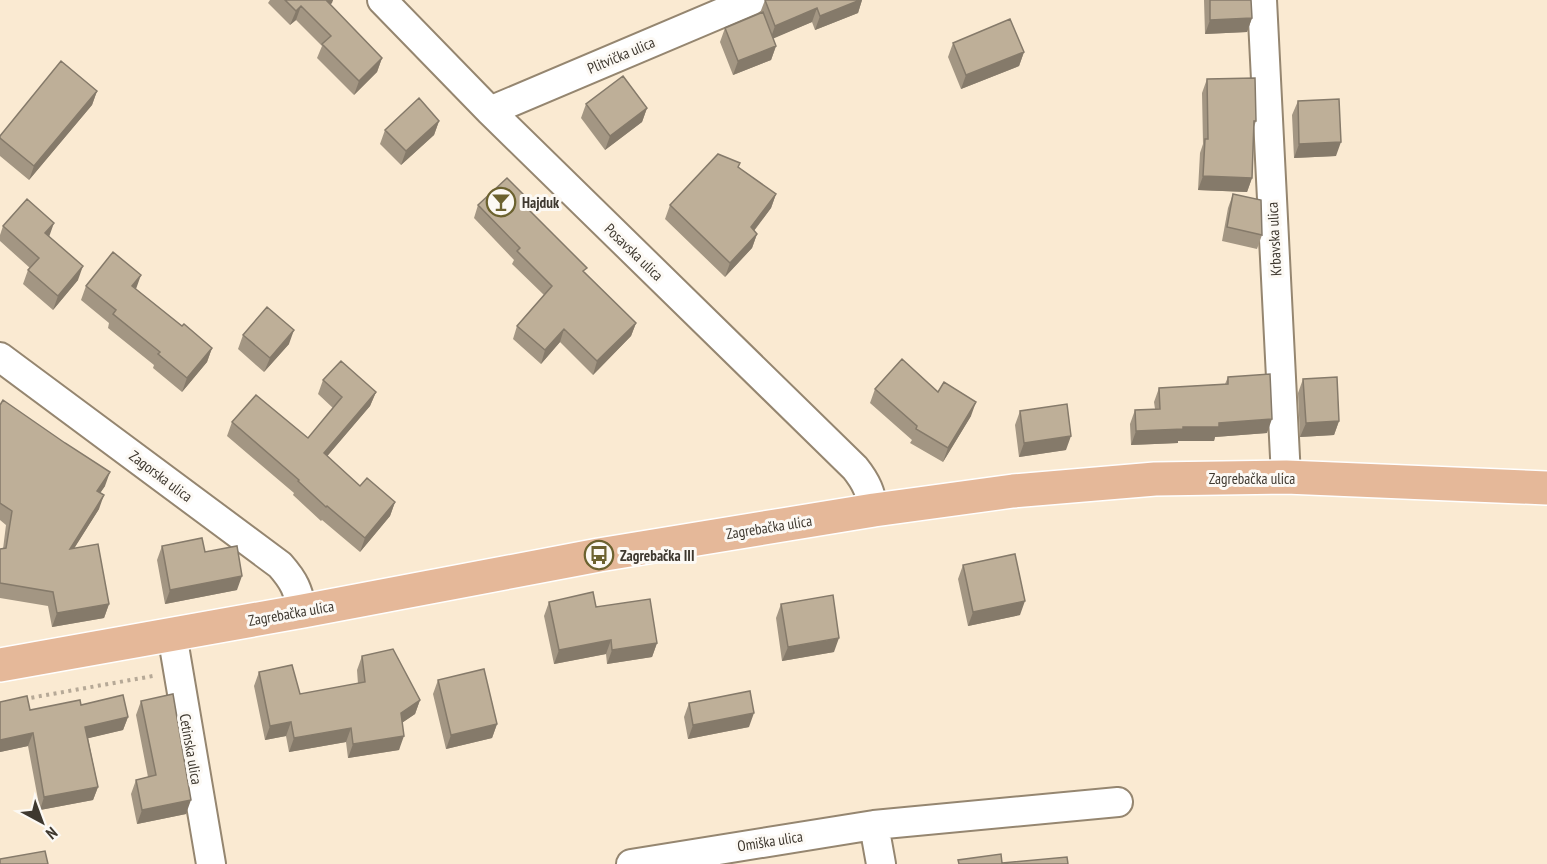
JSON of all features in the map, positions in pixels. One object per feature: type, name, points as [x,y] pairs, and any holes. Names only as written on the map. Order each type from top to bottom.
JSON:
[{"type":"main road","name":"Zagrebačka ulica","points":[[0,665],[599,555],[874,510],[1013,491],[1155,479],[1286,477],[1547,488]]},
{"type":"street","name":"Posavska ulica","points":[[382,0],[490,111],[855,468],[870,490],[874,510]]},
{"type":"street","name":"Plitvička ulica","points":[[490,111],[752,0]]},
{"type":"street","name":"Krbavska ulica","points":[[1262,0],[1286,477]]},
{"type":"street","name":"Zagorska ulica","points":[[0,357],[280,564],[297,588],[303,611]]},
{"type":"street","name":"Cetinska ulica","points":[[172,634],[211,864]]},
{"type":"street","name":"Omiška ulica","points":[[631,864],[874,825],[1118,802]]},
{"type":"street","points":[[874,825],[881,864]]},
{"type":"path","points":[[22,699],[178,671]]},
{"type":"building","points":[[285,0],[326,0],[382,58],[359,81],[322,44],[331,36],[301,6],[296,11]]},
{"type":"building","points":[[765,0],[860,0],[820,16],[817,8],[775,26]]},
{"type":"building","points":[[1210,0],[1251,0],[1252,18],[1210,20]]},
{"type":"building","points":[[763,12],[776,46],[738,61],[725,28]]},
{"type":"building","points":[[1010,19],[1024,52],[966,75],[953,43]]},
{"type":"building","points":[[61,61],[97,91],[34,166],[0,136]]},
{"type":"building","points":[[623,76],[647,108],[610,136],[586,104]]},
{"type":"building","points":[[1255,78],[1256,121],[1254,121],[1252,178],[1203,176],[1205,139],[1208,139],[1207,79]]},
{"type":"building","points":[[419,98],[439,121],[406,151],[385,130]]},
{"type":"building","points":[[1339,99],[1341,142],[1299,144],[1298,101]]},
{"type":"building","points":[[718,154],[740,163],[738,167],[776,194],[751,227],[757,234],[730,263],[670,205]]},
{"type":"building","points":[[507,178],[534,205],[529,210],[587,268],[583,271],[636,323],[597,361],[564,329],[545,350],[517,326],[552,286],[517,251],[520,248],[478,205]]},
{"type":"building","points":[[1233,194],[1261,200],[1262,235],[1227,227]]},
{"type":"building","points":[[27,199],[54,223],[45,233],[83,266],[58,296],[28,270],[39,258],[3,226]]},
{"type":"building","points":[[113,252],[141,275],[132,286],[182,326],[184,324],[212,348],[187,378],[158,354],[160,352],[113,314],[116,310],[86,286]]},
{"type":"building","points":[[267,307],[294,330],[270,358],[243,335]]},
{"type":"building","points":[[902,359],[938,392],[944,382],[976,402],[948,448],[916,429],[917,426],[875,389]]},
{"type":"building","points":[[341,361],[376,392],[324,453],[360,486],[367,478],[395,502],[365,538],[326,507],[299,480],[232,422],[256,395],[308,438],[342,397],[323,380]]},
{"type":"building","points":[[1270,374],[1272,419],[1219,423],[1219,427],[1136,431],[1135,410],[1160,409],[1159,388],[1228,384],[1228,377]]},
{"type":"building","points":[[1337,377],[1339,421],[1306,423],[1303,379]]},
{"type":"building","points":[[3,400],[110,472],[97,491],[104,495],[70,549],[98,544],[109,604],[57,613],[53,592],[0,583],[0,549],[6,548],[12,511],[0,503],[0,405]]},
{"type":"building","points":[[1067,404],[1071,436],[1024,443],[1020,411]]},
{"type":"building","points":[[202,538],[205,552],[237,546],[242,576],[170,590],[162,546]]},
{"type":"building","points":[[1015,554],[1025,601],[973,612],[963,565]]},
{"type":"building","points":[[593,592],[596,607],[650,599],[657,643],[612,650],[611,640],[559,650],[549,602]]},
{"type":"building","points":[[833,595],[839,638],[788,647],[781,604]]},
{"type":"building","points":[[393,649],[420,700],[401,713],[404,736],[353,744],[351,728],[294,738],[291,722],[270,726],[259,672],[292,665],[300,694],[365,682],[362,656]]},
{"type":"building","points":[[484,669],[497,724],[451,735],[438,680]]},
{"type":"building","points":[[750,691],[754,713],[693,725],[689,703]]},
{"type":"building","points":[[173,694],[191,800],[142,810],[136,780],[156,775],[141,701]]},
{"type":"building","points":[[123,695],[128,717],[85,727],[98,787],[44,797],[33,733],[0,740],[0,702],[27,696],[30,710],[80,700],[81,705]]},
{"type":"building","points":[[45,851],[48,864],[0,864],[0,859]]},
{"type":"building","points":[[1001,854],[1002,863],[1067,857],[1068,864],[959,864],[958,860]]},
{"type":"place","name":"Hajduk","points":[[501,202]]},
{"type":"place","name":"Zagrebačka III","points":[[599,555]]}]
